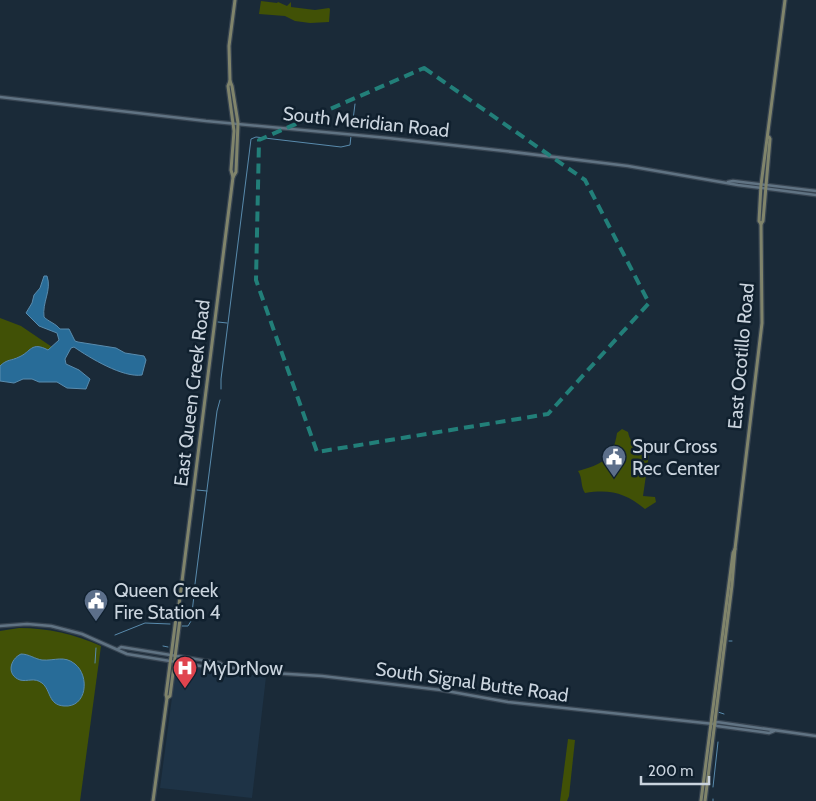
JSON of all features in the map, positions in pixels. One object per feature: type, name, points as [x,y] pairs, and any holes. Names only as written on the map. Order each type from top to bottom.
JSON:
[{"type":"main road","points":[[230,81],[229,53],[235,0]]},
{"type":"main road","name":"East Ocotillo Road","points":[[701,801],[732,553],[735,549],[762,324],[761,224],[759,221],[767,140],[769,137],[785,0]]},
{"type":"main road","name":"East Queen Creek Road","points":[[230,81],[228,86],[233,123],[234,143],[231,170],[233,177]]},
{"type":"main road","name":"East Queen Creek Road","points":[[153,801],[233,177],[236,172],[238,124],[230,81]]},
{"type":"main road","name":"East Ocotillo Road","points":[[705,801],[712,724]]},
{"type":"street","name":"South Meridian Road","points":[[0,97],[238,124],[505,151],[628,166],[816,195]]},
{"type":"street","name":"South Meridian Road","points":[[763,187],[816,191]]},
{"type":"street","name":"South Signal Butte Road","points":[[0,626],[27,624],[51,626],[82,634],[127,654],[219,669],[225,667],[272,673],[322,676],[441,690],[508,702],[712,724],[762,732],[774,731],[816,736]]},
{"type":"street","name":"South Signal Butte Road","points":[[118,649],[121,647],[220,663],[225,667]]},
{"type":"highlighted area","points":[[424,68],[585,180],[649,303],[548,414],[317,452],[256,280],[259,140]]},
{"type":"shaded area","points":[[181,664],[203,669],[209,668],[266,677],[252,798],[160,788],[176,667]]},
{"type":"green space","points":[[261,1],[278,2],[287,6],[291,2],[291,7],[315,10],[329,8],[329,22],[310,23],[295,21],[285,16],[259,14]]},
{"type":"green space","points":[[0,318],[21,326],[52,347],[48,350],[38,346],[32,348],[23,355],[0,366]]},
{"type":"green space","points":[[622,429],[628,432],[636,446],[649,454],[643,496],[655,497],[656,502],[645,509],[624,496],[610,492],[585,493],[582,488],[578,471],[594,466],[605,459],[613,449],[617,433]]},
{"type":"green space","points":[[19,628],[61,632],[101,646],[80,801],[0,801],[0,631]]},
{"type":"green space","points":[[568,739],[575,740],[569,796],[567,801],[560,801]]},
{"type":"water","points":[[44,276],[47,276],[48,286],[44,317],[60,329],[69,329],[75,341],[116,348],[125,353],[144,356],[146,360],[142,375],[134,375],[116,370],[74,347],[71,348],[65,359],[66,364],[79,370],[90,379],[86,389],[67,388],[57,382],[39,382],[32,379],[23,379],[14,383],[0,381],[0,366],[2,364],[23,355],[35,347],[48,350],[59,340],[57,333],[39,326],[26,313],[34,295],[40,288]]},
{"type":"water","points":[[21,654],[42,660],[59,659],[71,661],[80,669],[83,676],[84,690],[82,697],[72,705],[59,705],[52,700],[42,683],[36,680],[20,680],[16,678],[11,671],[11,667],[14,659]]},
{"type":"waterway","points":[[352,128],[355,104]]},
{"type":"waterway","points":[[221,389],[251,139],[256,137],[341,147],[350,145],[351,136]]},
{"type":"waterway","points":[[218,322],[227,323]]},
{"type":"waterway","points":[[195,584],[220,400]]},
{"type":"waterway","points":[[197,490],[207,491]]},
{"type":"waterway","points":[[182,626],[188,626],[191,621],[195,587]]},
{"type":"waterway","points":[[115,635],[145,623],[170,624]]},
{"type":"waterway","points":[[163,646],[168,647]]},
{"type":"waterway","points":[[95,663],[96,648]]},
{"type":"waterway","points":[[718,712],[724,714]]},
{"type":"waterway","points":[[713,787],[718,742]]},
{"type":"place","name":"Spur Cross Rec Center","points":[[614,478]]},
{"type":"place","name":"Queen Creek Fire Station 4","points":[[96,622]]},
{"type":"place","name":"MyDrNow","points":[[185,689]]}]
